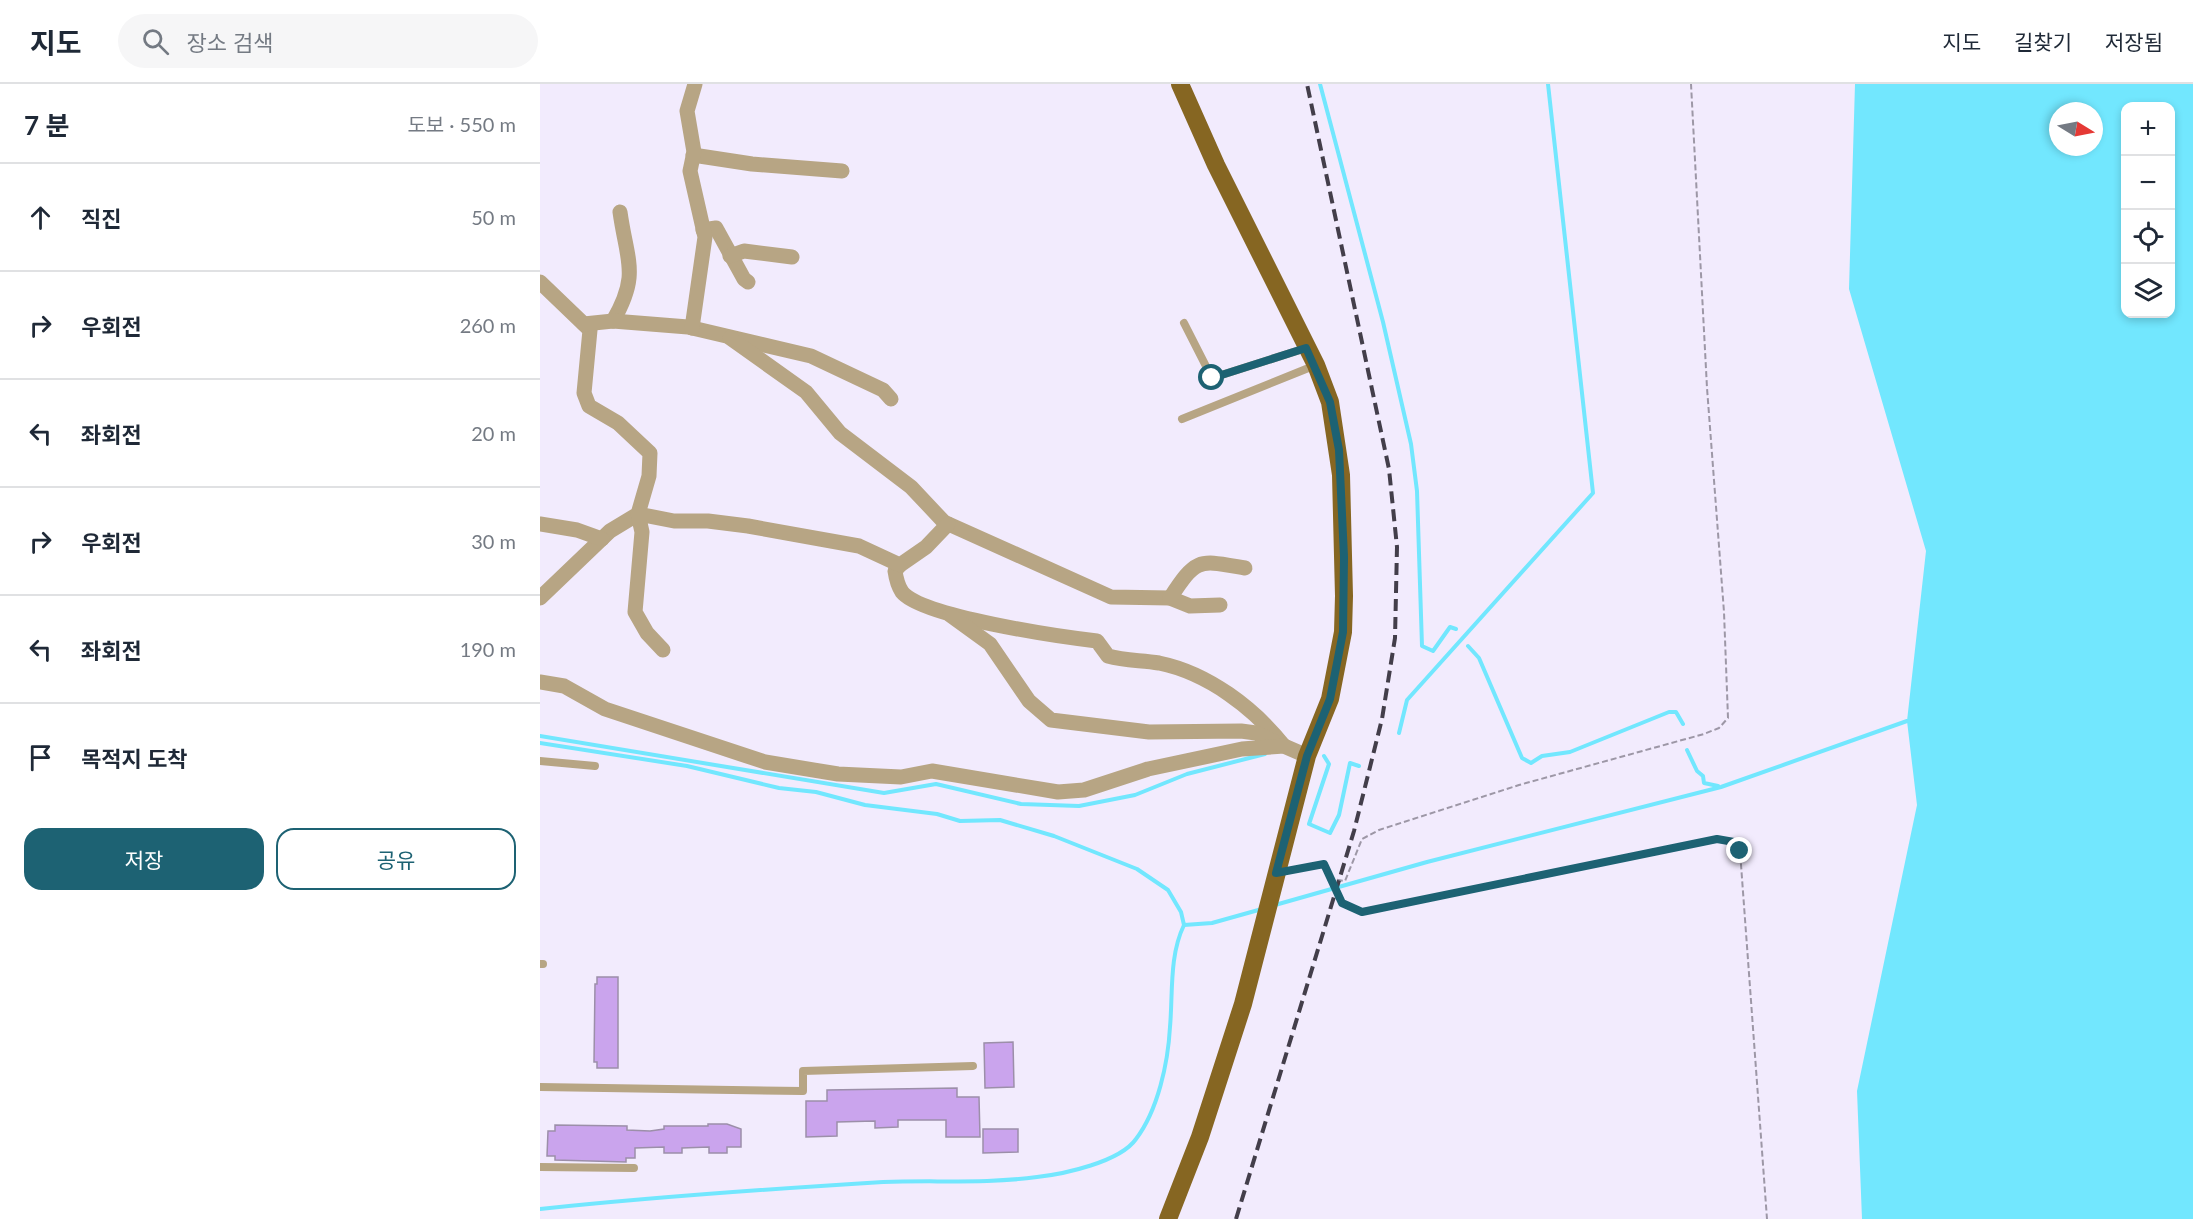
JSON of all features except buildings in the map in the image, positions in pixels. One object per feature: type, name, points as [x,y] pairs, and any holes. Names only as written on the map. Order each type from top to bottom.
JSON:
[{"type":"main road","points":[[1168,1219],[1200,1137],[1228,1052],[1307,756],[1330,699],[1343,632],[1344,597],[1339,450],[1330,402],[1316,365],[1216,165],[1180,84]]},
{"type":"street","points":[[692,328],[705,237],[690,171],[693,155],[687,111],[694,84]]},
{"type":"street","points":[[693,155],[752,164],[842,171]]},
{"type":"street","points":[[613,321],[627,296],[631,279],[620,212]]},
{"type":"street","points":[[703,230],[716,228],[730,256],[748,282]]},
{"type":"street","points":[[730,256],[744,251],[792,256]]},
{"type":"street","points":[[540,282],[590,330],[584,393],[589,406],[618,423],[650,453],[650,476],[638,514],[642,532],[635,612],[647,633],[663,650]]},
{"type":"street","points":[[584,324],[613,321],[692,328],[811,356],[883,390],[891,399]]},
{"type":"street","points":[[730,338],[806,392],[840,433],[911,487],[948,524],[1111,597],[1170,598],[1190,606],[1220,605]]},
{"type":"street","points":[[540,598],[602,538],[638,514],[674,521],[708,521],[748,526],[858,546],[900,565]]},
{"type":"street","points":[[540,524],[577,530],[602,538]]},
{"type":"street","points":[[948,524],[927,547],[895,571],[903,593],[922,604],[1019,631],[1097,641],[1108,656],[1174,668],[1226,692],[1267,725],[1284,746]]},
{"type":"street","points":[[1170,598],[1186,572],[1196,565],[1211,562],[1245,568]]},
{"type":"street","points":[[943,610],[990,644],[1029,701],[1051,720],[1149,732],[1221,730],[1256,733],[1307,756]]},
{"type":"street","points":[[540,682],[564,686],[605,709],[765,762],[838,774],[901,777],[932,771],[1025,788],[1076,791],[1108,784],[1182,761],[1242,749],[1284,746]]},
{"type":"lane","points":[[1185,323],[1212,378],[1306,348]]},
{"type":"lane","points":[[1182,419],[1316,365]]},
{"type":"lane","points":[[540,761],[595,766]]},
{"type":"lane","points":[[540,1087],[803,1091],[803,1071],[973,1066]]},
{"type":"lane","points":[[540,1167],[634,1168]]},
{"type":"path","points":[[1331,879],[1345,881],[1362,839],[1379,830],[1519,785],[1704,734],[1719,728],[1728,718],[1724,612],[1707,388],[1691,84]]},
{"type":"path","points":[[1276,873],[1324,864],[1342,903],[1362,912],[1706,841],[1717,839],[1734,842],[1740,851],[1746,915],[1767,1219]]},
{"type":"water","points":[[1855,84],[2193,84],[2193,1219],[1862,1219],[1857,1091],[1917,805],[1907,721],[1926,551],[1849,289]]},
{"type":"waterway","points":[[1320,84],[1383,322],[1411,444],[1417,491],[1422,646],[1433,651],[1450,627],[1456,629]]},
{"type":"waterway","points":[[1399,733],[1407,700],[1593,493],[1548,84]]},
{"type":"waterway","points":[[1468,646],[1479,658],[1522,758],[1531,763],[1542,756],[1570,752],[1669,712],[1676,712],[1683,724]]},
{"type":"waterway","points":[[1275,905],[1427,862],[1721,787],[1907,721]]},
{"type":"waterway","points":[[540,736],[884,793],[936,784],[1021,804],[1079,806],[1135,795],[1187,774],[1265,754]]},
{"type":"waterway","points":[[540,743],[687,766],[779,788],[816,792],[865,805],[937,814],[960,821],[1000,820],[1054,836],[1137,869],[1168,890],[1181,912],[1184,925],[1212,923],[1262,909]]},
{"type":"waterway","points":[[1687,750],[1697,771],[1703,776],[1704,783],[1718,786]]},
{"type":"waterway","points":[[1324,756],[1329,764],[1309,824],[1330,833],[1339,815],[1350,763],[1359,766]]},
{"type":"waterway","points":[[540,1209],[668,1197],[883,1182],[1018,1179],[1062,1173],[1105,1160],[1118,1154],[1136,1139],[1156,1100],[1169,1041],[1172,975],[1176,949],[1184,925]]},
{"type":"railway","points":[[1236,1219],[1354,831],[1382,719],[1395,638],[1397,547],[1389,469],[1307,84]]},
{"type":"route","points":[[1212,378],[1306,348],[1316,365],[1330,402],[1339,450],[1344,557],[1343,632],[1330,699],[1307,756],[1276,873],[1324,864],[1342,903],[1353,910],[1362,912],[1717,839],[1734,842],[1740,851]]}]
